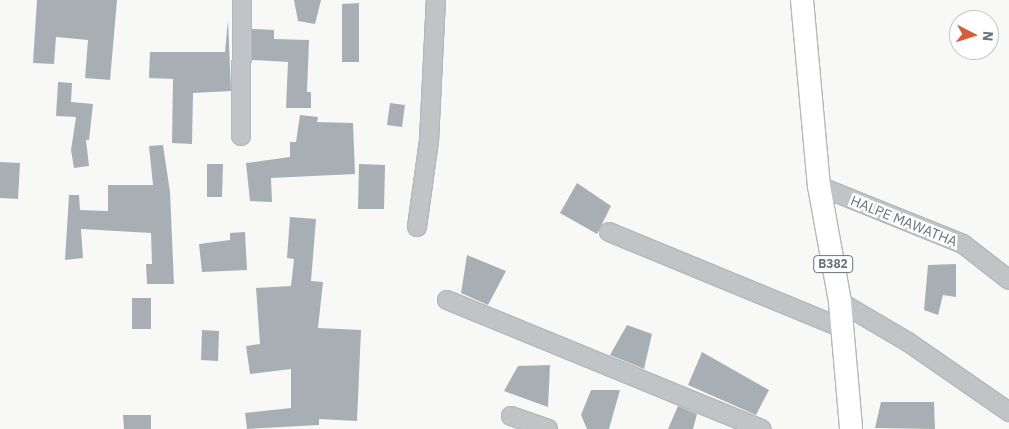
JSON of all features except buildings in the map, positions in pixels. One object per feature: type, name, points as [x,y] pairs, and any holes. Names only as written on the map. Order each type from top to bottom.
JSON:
[{"type":"main road","name":"B382","points":[[802,0],[819,186],[840,302],[851,429]]},
{"type":"street","points":[[240,136],[242,0]]},
{"type":"street","points":[[417,227],[429,141],[436,0]]},
{"type":"street","name":"HALPE MAWATHA","points":[[819,186],[963,244],[1009,280]]},
{"type":"street","points":[[609,232],[842,328]]},
{"type":"street","points":[[447,300],[762,429]]},
{"type":"street","points":[[840,302],[908,342],[1009,412]]},
{"type":"street","points":[[511,416],[548,429]]}]
